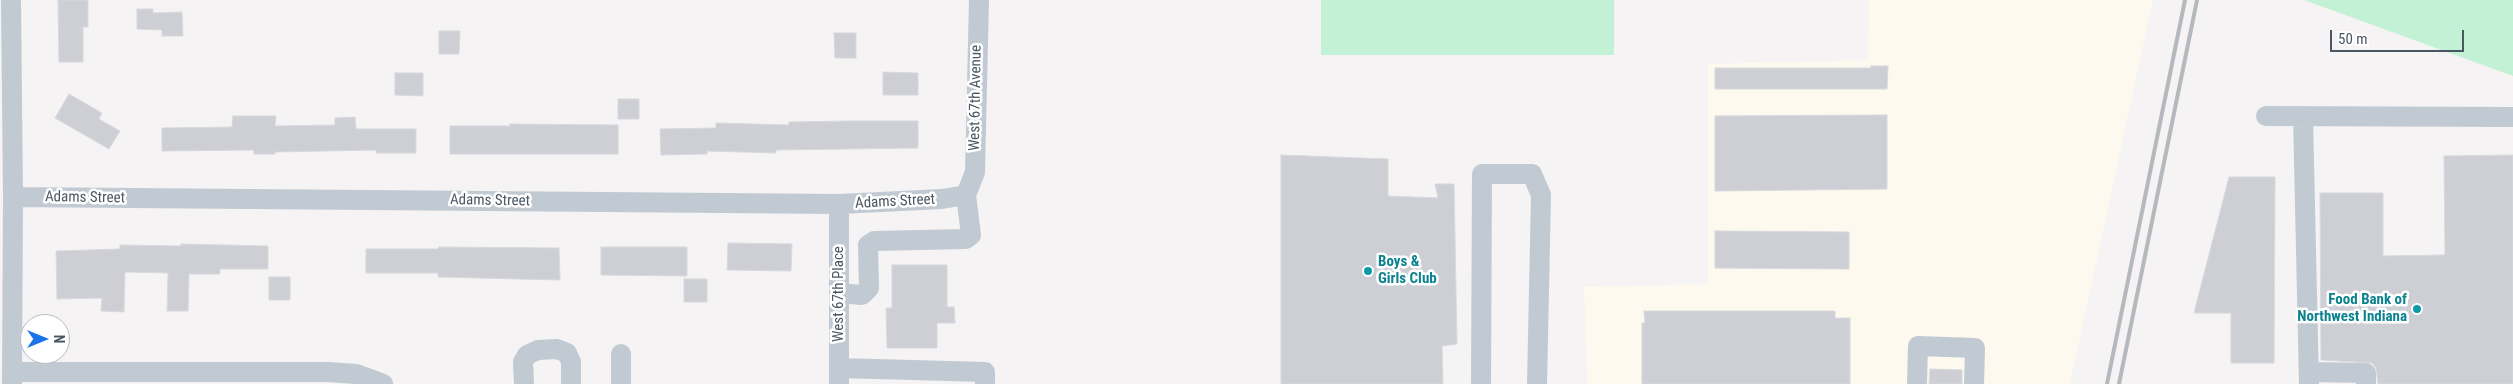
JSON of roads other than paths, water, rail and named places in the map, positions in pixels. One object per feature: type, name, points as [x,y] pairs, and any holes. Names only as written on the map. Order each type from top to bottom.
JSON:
[{"type":"street","points":[[11,0],[6,161],[13,197],[9,379],[356,374],[383,384]]},
{"type":"street","name":"West 67th Avenue","points":[[966,195],[974,172],[979,0]]},
{"type":"street","points":[[2266,116],[2513,117]]},
{"type":"street","points":[[2303,116],[2309,378],[2366,373],[2366,384]]},
{"type":"street","points":[[1481,384],[1482,174],[1532,174],[1540,195],[1537,384]]},
{"type":"street","points":[[839,293],[862,295],[869,288],[868,245],[874,241],[966,239],[971,235],[966,195]]},
{"type":"street","name":"Adams Street","points":[[13,197],[839,204],[942,199],[966,195]]},
{"type":"street","name":"West 67th Place","points":[[839,204],[839,376]]},
{"type":"street","points":[[1917,384],[1918,346],[1975,348],[1974,384]]},
{"type":"street","points":[[524,384],[523,362],[527,355],[538,350],[557,349],[567,353],[571,362],[571,384]]},
{"type":"street","points":[[621,354],[621,384]]},
{"type":"street","points":[[839,376],[985,372],[985,384]]},
{"type":"railway","points":[[2107,384],[2185,0]]},
{"type":"railway","points":[[2119,384],[2197,0]]},
{"type":"place","name":"Boys & Girls Club","points":[[1368,271]]},
{"type":"place","name":"Food Bank of Northwest Indiana","points":[[2417,309]]}]
